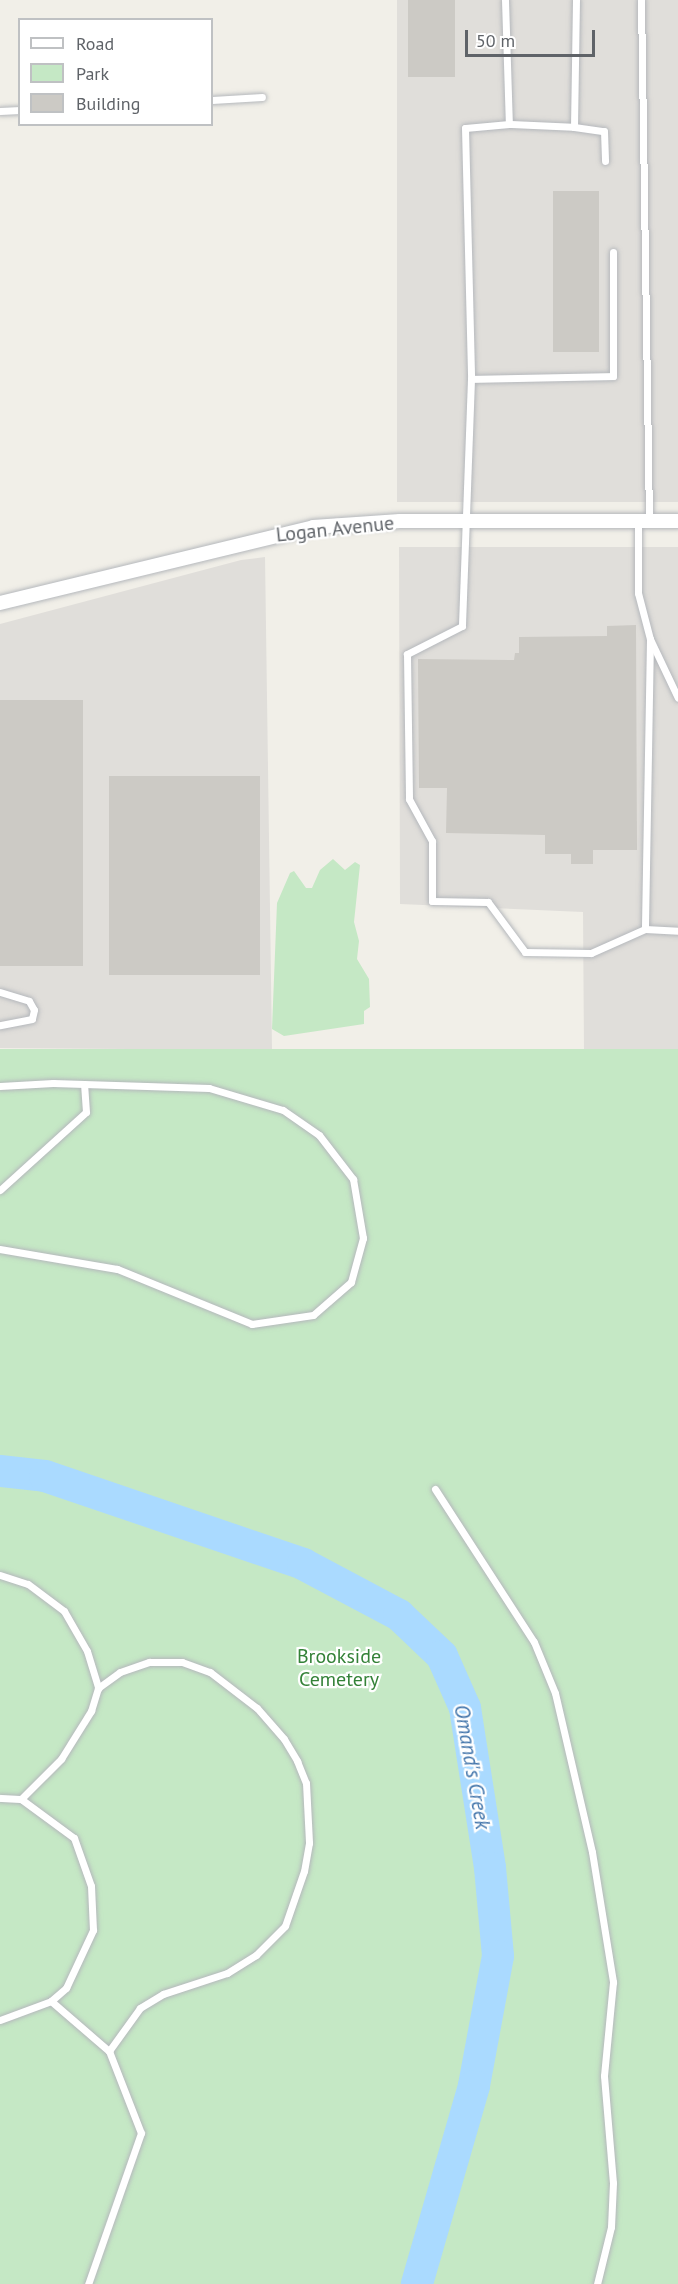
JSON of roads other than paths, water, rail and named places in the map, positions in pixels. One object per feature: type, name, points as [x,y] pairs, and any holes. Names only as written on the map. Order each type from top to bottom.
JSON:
[{"type":"street","name":"Logan Avenue","points":[[0,603],[313,526],[466,521],[678,521]]},
{"type":"lane","points":[[505,0],[509,124]]},
{"type":"lane","points":[[574,127],[576,0]]},
{"type":"lane","points":[[641,0],[643,521],[638,594],[650,639],[678,698]]},
{"type":"lane","points":[[213,100],[262,97]]},
{"type":"lane","points":[[0,111],[18,110]]},
{"type":"lane","points":[[605,161],[604,131],[509,124],[465,128],[471,379],[462,626],[406,654],[409,799],[432,841],[432,901],[488,902],[525,952],[591,953],[645,929],[678,931]]},
{"type":"lane","points":[[471,379],[613,376],[613,252]]},
{"type":"lane","points":[[645,929],[650,639]]},
{"type":"lane","points":[[0,992],[29,1001],[34,1010],[32,1019],[12,1026],[0,1025]]},
{"type":"lane","points":[[0,1086],[84,1084],[209,1088],[282,1110],[319,1135],[353,1179],[363,1238],[351,1282],[313,1315],[252,1324],[117,1269],[0,1249]]},
{"type":"lane","points":[[0,1190],[86,1112],[84,1084]]},
{"type":"lane","points":[[435,1489],[534,1642],[555,1693],[592,1852],[613,1982],[604,2076],[614,2182],[611,2227],[597,2284]]},
{"type":"lane","points":[[0,1575],[28,1584],[64,1611],[87,1651],[98,1688]]},
{"type":"lane","points":[[21,1799],[61,1760],[79,1735],[98,1688],[120,1672],[139,1665],[182,1662],[210,1672],[235,1689],[284,1739],[306,1783],[308,1832],[304,1871],[285,1926],[256,1955],[227,1973],[163,1994],[140,2008],[109,2051]]},
{"type":"lane","points":[[0,1798],[21,1799],[74,1838],[91,1886],[93,1930],[88,1946],[66,1988],[51,2001],[0,2020]]},
{"type":"lane","points":[[51,2001],[109,2051],[141,2133],[88,2284]]},
{"type":"waterway","name":"Omand's Creek","points":[[0,1471],[45,1476],[303,1564],[399,1615],[442,1656],[465,1708],[490,1868],[498,1956],[474,2086],[417,2284]]},
{"type":"park label","name":"Brookside Cemetery","points":[[339,1668]]}]
